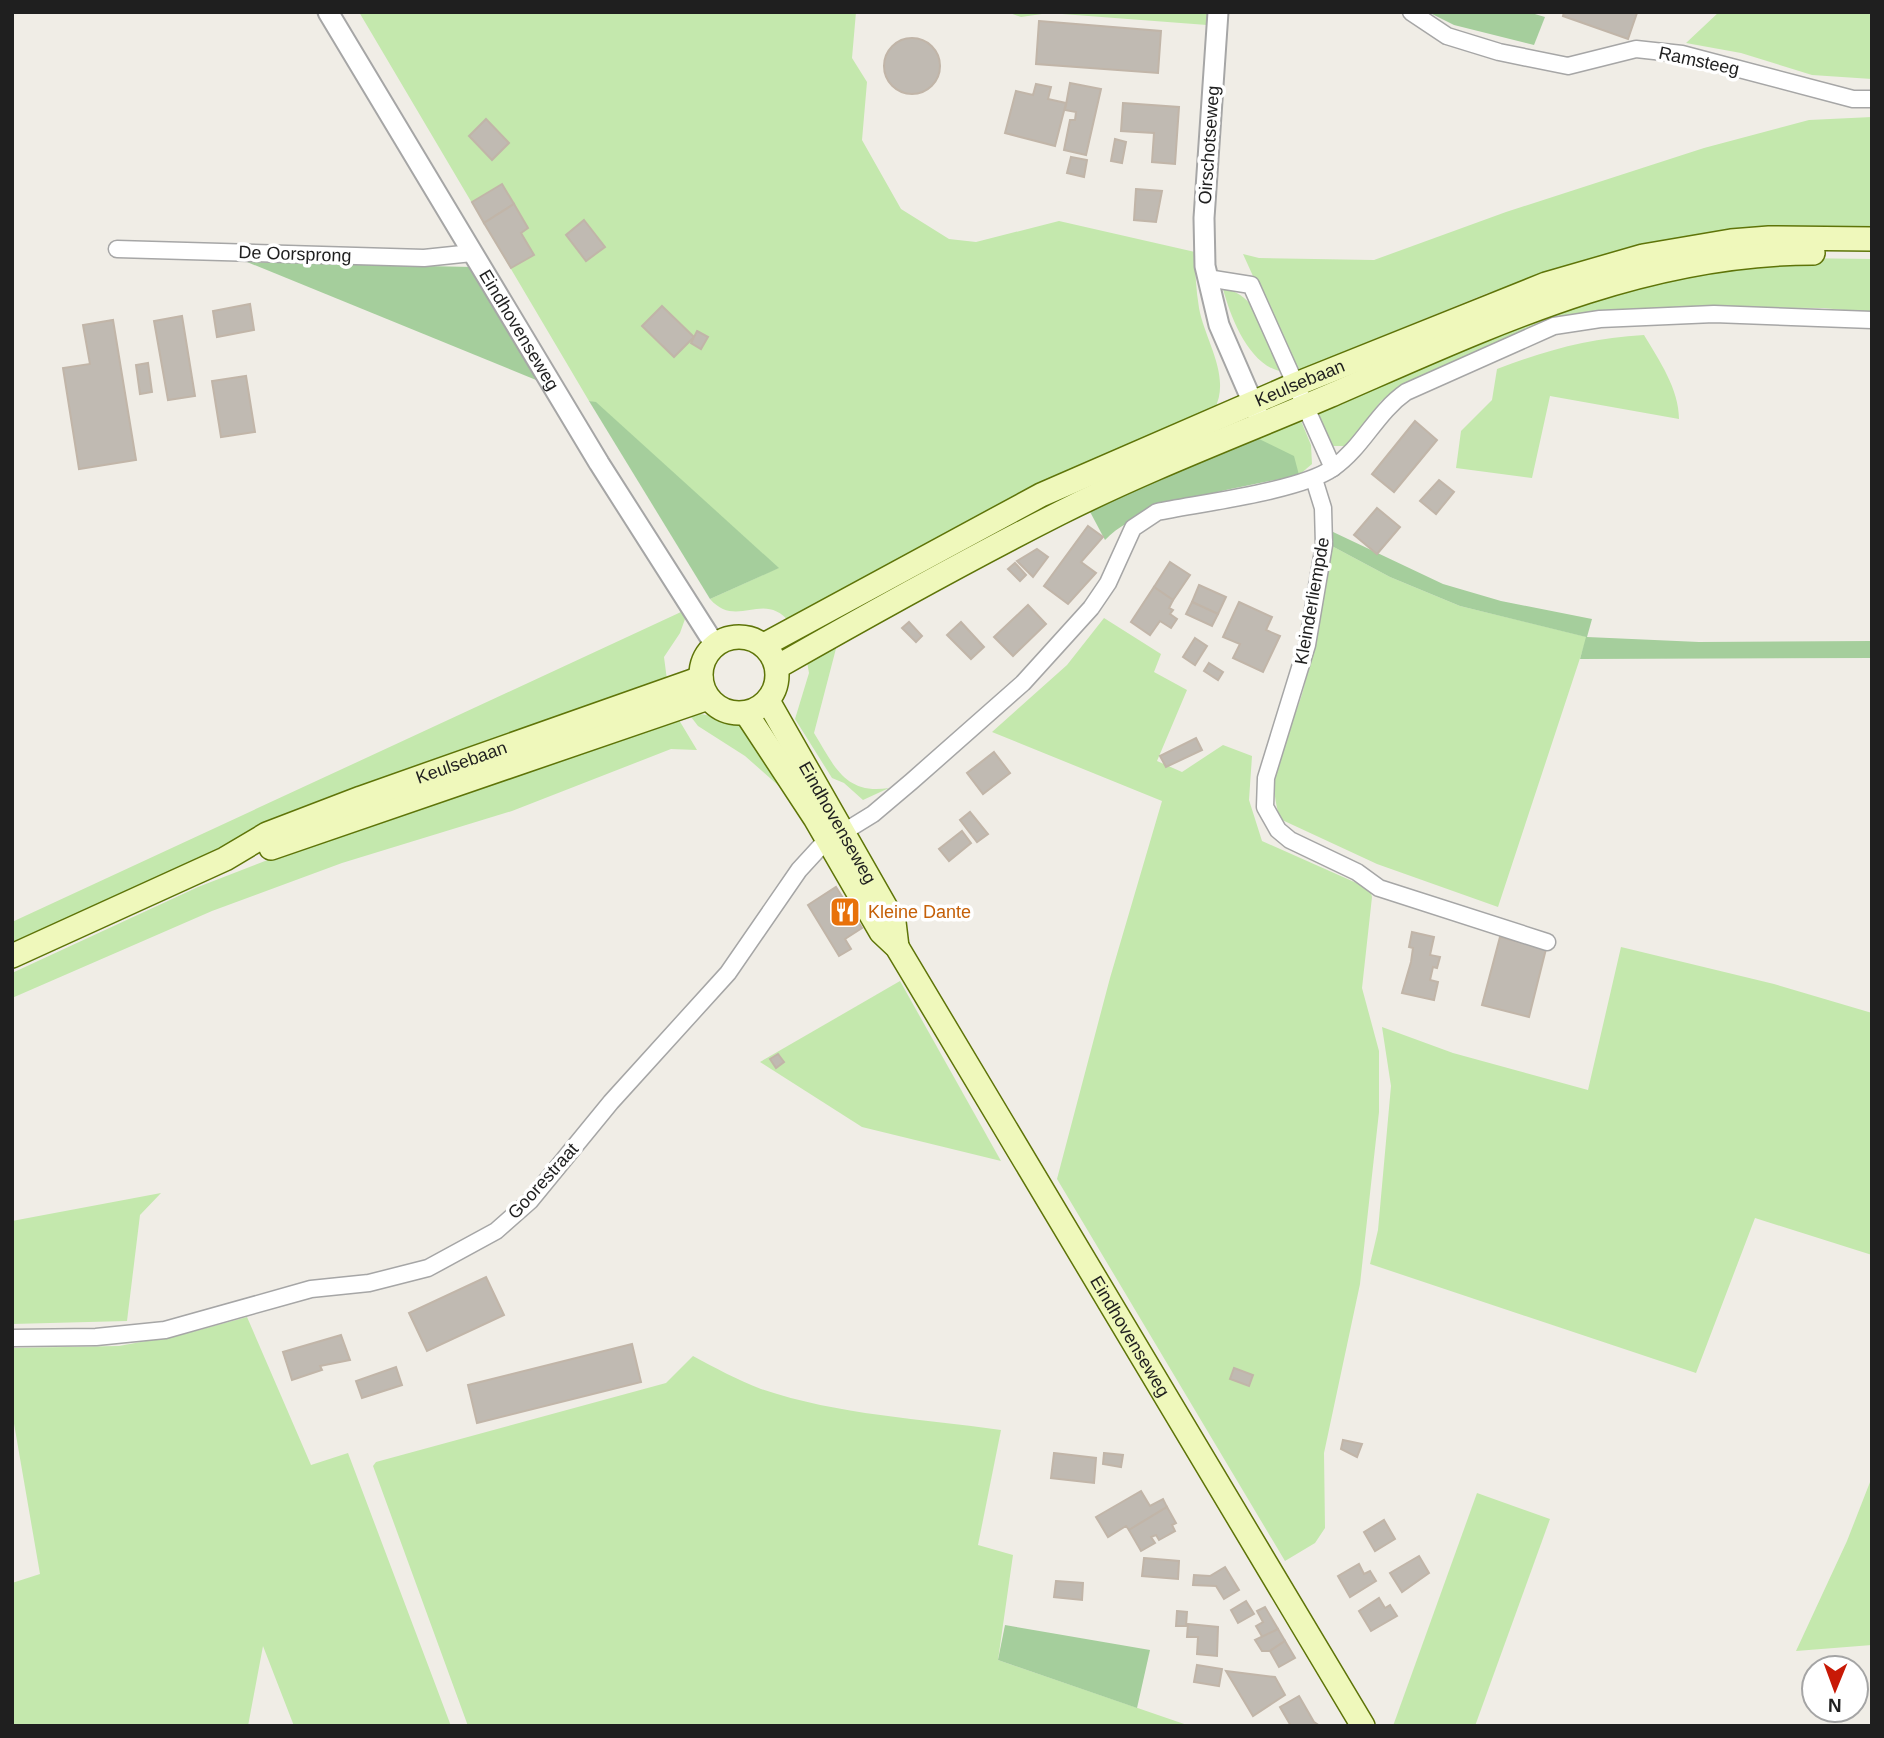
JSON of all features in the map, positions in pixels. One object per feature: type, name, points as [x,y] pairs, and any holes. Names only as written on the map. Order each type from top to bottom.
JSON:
[{"type":"main road","name":"Keulsebaan","points":[[777,667],[1062,512],[1258,414],[1294,385],[1546,284],[1643,256],[1769,238],[1872,239]]},
{"type":"main road","name":"Keulsebaan","points":[[764,645],[1029,501],[1258,414],[1304,407],[1497,323],[1624,278],[1734,256],[1795,253],[1872,254]]},
{"type":"main road","points":[[743,636],[764,645],[777,667],[778,680],[768,701],[746,713],[726,711],[704,688],[703,661],[715,645],[727,638],[743,636]]},
{"type":"main road","name":"Keulsebaan","points":[[12,956],[225,859],[267,834],[361,797],[704,688]]},
{"type":"main road","name":"Eindhovenseweg","points":[[768,701],[835,838]]},
{"type":"main road","name":"Eindhovenseweg","points":[[746,713],[894,922],[897,947],[1363,1726]]},
{"type":"street","name":"Eindhovenseweg","points":[[328,12],[472,253],[715,645]]},
{"type":"street","name":"Oirschotseweg","points":[[1218,12],[1204,218],[1207,278],[1219,325],[1258,414]]},
{"type":"street","name":"Ramsteeg","points":[[1411,12],[1447,36],[1499,52],[1568,66],[1636,49],[1682,54],[1853,99],[1872,99]]},
{"type":"street","name":"De Oorsprong","points":[[117,249],[424,258],[472,253]]},
{"type":"street","points":[[1207,278],[1251,285],[1333,468]]},
{"type":"street","points":[[835,838],[912,782],[1023,683],[1091,608],[1108,583],[1133,527],[1157,512],[1314,479],[1333,468],[1360,446],[1388,405],[1406,392],[1554,326],[1613,318],[1714,314],[1872,320]]},
{"type":"street","name":"Kleinderliempde","points":[[1314,479],[1323,508],[1324,545],[1307,645],[1266,778],[1265,807],[1271,819],[1290,840],[1357,872],[1379,888],[1547,942]]},
{"type":"street","name":"Goorestraat","points":[[12,1338],[96,1337],[166,1330],[311,1289],[396,1278],[428,1268],[460,1253],[496,1231],[530,1201],[611,1102],[728,973],[799,870],[835,838]]},
{"type":"green space","points":[[359,12],[856,12],[852,58],[867,82],[862,140],[901,209],[949,239],[976,242],[1059,221],[1195,252],[1199,308],[1219,372],[1219,397],[1214,410],[790,623],[780,613],[770,609],[730,611],[720,608],[710,599],[778,568],[596,403],[589,401]]},
{"type":"green space","points":[[1007,12],[1208,12],[1207,25],[1049,13],[1021,17]]},
{"type":"green space","points":[[1428,12],[1528,12],[1545,17],[1534,45],[1454,25]]},
{"type":"green space","points":[[1719,12],[1872,12],[1872,79],[1812,75],[1741,53],[1686,43]]},
{"type":"green space","points":[[1872,117],[1872,234],[1535,279],[1488,293],[1296,371],[1243,254],[1259,258],[1374,260],[1506,212],[1704,148],[1809,120]]},
{"type":"green space","points":[[1796,258],[1872,259],[1872,313],[1824,308],[1681,307],[1621,310],[1533,327],[1405,384],[1381,401],[1347,446],[1331,446],[1311,411],[1592,293]]},
{"type":"green space","points":[[247,262],[472,267],[541,382]]},
{"type":"green space","points":[[1223,289],[1246,299],[1254,309],[1268,334],[1283,372],[1260,361],[1251,351],[1231,313]]},
{"type":"green space","points":[[1644,335],[1672,386],[1679,419],[1550,396],[1532,478],[1456,468],[1461,431],[1492,400],[1497,369],[1569,346]]},
{"type":"green space","points":[[589,401],[596,402],[779,568],[710,599]]},
{"type":"green space","points":[[1299,416],[1311,445],[1312,464],[1299,475],[1253,436]]},
{"type":"green space","points":[[1253,436],[1294,456],[1299,475],[1168,505],[1121,527],[1105,540],[1088,508]]},
{"type":"green space","points":[[1331,531],[1443,584],[1501,601],[1592,619],[1587,637],[1699,642],[1872,641],[1872,658],[1580,659],[1586,637],[1460,606],[1390,577],[1330,545]]},
{"type":"green space","points":[[1330,545],[1390,577],[1460,606],[1587,637],[1498,907],[1377,864],[1280,819],[1275,799],[1276,765],[1304,687]]},
{"type":"green space","points":[[681,612],[685,619],[680,633],[664,657],[667,680],[12,945],[12,922]]},
{"type":"green space","points":[[1104,618],[1161,654],[1154,672],[1187,690],[1157,761],[1182,772],[1223,745],[1252,756],[1249,800],[1262,841],[1370,889],[1372,897],[1362,988],[1379,1051],[1379,1112],[1360,1284],[1324,1453],[1325,1528],[1315,1543],[1285,1561],[1057,1179],[1110,978],[1162,801],[992,732],[1067,665]]},
{"type":"green space","points":[[839,637],[814,733],[835,766],[851,782],[861,787],[889,788],[863,800],[844,783],[832,778],[795,719],[809,673],[806,656]]},
{"type":"green space","points":[[688,713],[749,724],[787,793],[745,756],[698,726]]},
{"type":"green space","points":[[676,715],[697,750],[671,749],[512,811],[342,863],[212,911],[12,998],[12,973],[198,887],[410,805]]},
{"type":"green space","points":[[1621,947],[1774,984],[1872,1013],[1872,1255],[1755,1218],[1696,1373],[1370,1264],[1378,1230],[1391,1086],[1382,1027],[1453,1053],[1588,1090]]},
{"type":"green space","points":[[900,981],[1001,1161],[862,1127],[760,1062]]},
{"type":"green space","points":[[161,1193],[140,1215],[127,1321],[12,1324],[12,1221]]},
{"type":"green space","points":[[247,1317],[311,1465],[348,1453],[451,1726],[294,1726],[263,1646],[248,1726],[12,1726],[12,1583],[40,1574],[12,1412],[12,1348],[119,1346],[184,1334]]},
{"type":"green space","points":[[693,1356],[761,1389],[819,1405],[1001,1430],[978,1545],[1013,1555],[998,1660],[1190,1726],[468,1726],[373,1466],[376,1462],[666,1383]]},
{"type":"green space","points":[[1872,1477],[1872,1645],[1796,1651],[1847,1541]]},
{"type":"green space","points":[[1477,1493],[1550,1519],[1475,1726],[1393,1726]]},
{"type":"green space","points":[[1005,1625],[1150,1650],[1137,1708],[998,1660]]},
{"type":"building","points":[[1564,12],[1637,13],[1628,39],[1563,16]]},
{"type":"building","points":[[1039,21],[1161,31],[1158,73],[1036,64]]},
{"type":"building","points":[[912,38],[923,40],[932,46],[938,55],[938,77],[932,86],[923,92],[912,94],[901,92],[892,86],[886,77],[884,66],[886,55],[892,46],[901,40]]},
{"type":"building","points":[[1070,83],[1101,89],[1086,155],[1064,150],[1070,120],[1075,120],[1076,112],[1065,110]]},
{"type":"building","points":[[1036,84],[1051,87],[1048,99],[1066,103],[1055,146],[1005,133],[1016,91],[1033,95]]},
{"type":"building","points":[[1123,103],[1179,107],[1175,164],[1152,162],[1154,133],[1121,131]]},
{"type":"building","points":[[486,119],[509,143],[492,160],[469,136]]},
{"type":"building","points":[[1115,139],[1126,142],[1122,163],[1111,161]]},
{"type":"building","points":[[1071,157],[1087,160],[1084,177],[1067,173]]},
{"type":"building","points":[[502,184],[514,204],[484,223],[472,202]]},
{"type":"building","points":[[1136,189],[1162,191],[1156,222],[1134,220]]},
{"type":"building","points":[[514,204],[528,228],[521,233],[534,255],[511,268],[484,223]]},
{"type":"building","points":[[584,220],[605,247],[586,261],[566,235]]},
{"type":"building","points":[[250,304],[254,330],[217,337],[213,311]]},
{"type":"building","points":[[662,306],[694,337],[674,357],[642,326]]},
{"type":"building","points":[[182,316],[195,396],[168,400],[154,321]]},
{"type":"building","points":[[113,320],[136,460],[79,469],[63,368],[90,364],[83,325]]},
{"type":"building","points":[[697,331],[708,337],[701,349],[691,343]]},
{"type":"building","points":[[148,363],[152,392],[140,394],[136,365]]},
{"type":"building","points":[[246,376],[255,432],[221,437],[212,381]]},
{"type":"building","points":[[1415,421],[1437,440],[1394,492],[1372,474]]},
{"type":"building","points":[[1439,480],[1454,492],[1436,514],[1420,501]]},
{"type":"building","points":[[1377,508],[1400,527],[1377,554],[1354,535]]},
{"type":"building","points":[[1088,526],[1103,537],[1081,562],[1096,573],[1068,604],[1044,586]]},
{"type":"building","points":[[1037,549],[1048,557],[1033,577],[1017,561]]},
{"type":"building","points":[[1170,562],[1190,575],[1173,600],[1154,587]]},
{"type":"building","points":[[1015,563],[1026,575],[1020,581],[1008,569]]},
{"type":"building","points":[[1199,585],[1226,597],[1218,614],[1192,602]]},
{"type":"building","points":[[1154,587],[1173,600],[1169,608],[1173,610],[1170,614],[1177,619],[1171,628],[1160,621],[1150,635],[1131,622]]},
{"type":"building","points":[[1192,602],[1218,614],[1212,626],[1186,614]]},
{"type":"building","points":[[1239,602],[1272,617],[1266,630],[1280,636],[1263,672],[1233,658],[1240,644],[1223,637]]},
{"type":"building","points":[[1028,605],[1046,624],[1013,656],[994,637]]},
{"type":"building","points":[[909,622],[922,636],[916,642],[902,628]]},
{"type":"building","points":[[961,622],[984,647],[971,659],[947,635]]},
{"type":"building","points":[[1195,638],[1207,646],[1195,665],[1183,657]]},
{"type":"building","points":[[1209,663],[1223,672],[1218,680],[1204,671]]},
{"type":"building","points":[[1196,738],[1202,750],[1166,767],[1160,756]]},
{"type":"building","points":[[994,752],[1010,773],[983,794],[967,773]]},
{"type":"building","points":[[970,812],[988,834],[977,842],[960,820]]},
{"type":"building","points":[[962,831],[971,843],[949,861],[939,849]]},
{"type":"building","points":[[836,887],[862,928],[845,939],[851,949],[839,956],[808,905]]},
{"type":"building","points":[[1412,932],[1434,937],[1430,955],[1440,957],[1437,968],[1433,967],[1430,980],[1438,982],[1434,1000],[1402,993],[1411,962],[1413,948],[1409,947]]},
{"type":"building","points":[[1500,937],[1546,949],[1529,1017],[1482,1005]]},
{"type":"building","points":[[778,1054],[784,1062],[776,1068],[770,1059]]},
{"type":"building","points":[[486,1277],[504,1315],[427,1351],[409,1313]]},
{"type":"building","points":[[341,1335],[350,1360],[320,1366],[322,1370],[292,1380],[283,1352]]},
{"type":"building","points":[[632,1344],[641,1382],[477,1423],[468,1385]]},
{"type":"building","points":[[396,1367],[402,1385],[362,1398],[356,1381]]},
{"type":"building","points":[[1234,1368],[1253,1375],[1249,1386],[1230,1379]]},
{"type":"building","points":[[1343,1440],[1362,1444],[1357,1457],[1341,1449]]},
{"type":"building","points":[[1054,1453],[1096,1458],[1094,1483],[1051,1478]]},
{"type":"building","points":[[1104,1453],[1123,1455],[1121,1467],[1103,1464]]},
{"type":"building","points":[[1141,1491],[1150,1506],[1163,1499],[1167,1507],[1129,1530],[1126,1526],[1108,1537],[1096,1517]]},
{"type":"building","points":[[1167,1507],[1176,1523],[1172,1525],[1175,1531],[1159,1540],[1156,1535],[1151,1537],[1155,1543],[1141,1551],[1129,1530]]},
{"type":"building","points":[[1384,1520],[1395,1539],[1375,1551],[1364,1532]]},
{"type":"building","points":[[1419,1556],[1429,1573],[1402,1592],[1390,1573]]},
{"type":"building","points":[[1144,1558],[1179,1561],[1178,1579],[1142,1576]]},
{"type":"building","points":[[1359,1564],[1364,1574],[1370,1571],[1376,1581],[1350,1597],[1338,1576]]},
{"type":"building","points":[[1225,1567],[1239,1590],[1224,1599],[1216,1586],[1193,1585],[1194,1575],[1210,1576]]},
{"type":"building","points":[[1056,1581],[1083,1583],[1082,1600],[1054,1597]]},
{"type":"building","points":[[1379,1598],[1385,1608],[1390,1605],[1397,1616],[1371,1631],[1359,1611]]},
{"type":"building","points":[[1246,1601],[1254,1614],[1238,1623],[1231,1610]]},
{"type":"building","points":[[1265,1607],[1278,1629],[1263,1638],[1256,1626],[1263,1622],[1257,1611]]},
{"type":"building","points":[[1177,1611],[1187,1612],[1186,1626],[1176,1626]]},
{"type":"building","points":[[1188,1624],[1218,1627],[1217,1656],[1197,1654],[1198,1637],[1187,1637]]},
{"type":"building","points":[[1278,1629],[1285,1641],[1270,1651],[1262,1651],[1255,1640]]},
{"type":"building","points":[[1285,1641],[1295,1658],[1279,1667],[1270,1651]]},
{"type":"building","points":[[1197,1665],[1222,1669],[1219,1686],[1194,1682]]},
{"type":"building","points":[[1226,1671],[1275,1677],[1285,1695],[1253,1716]]},
{"type":"building","points":[[1299,1696],[1314,1722],[1320,1726],[1291,1726],[1280,1707]]},
{"type":"place","name":"Kleine Dante","points":[[845,912]]}]
